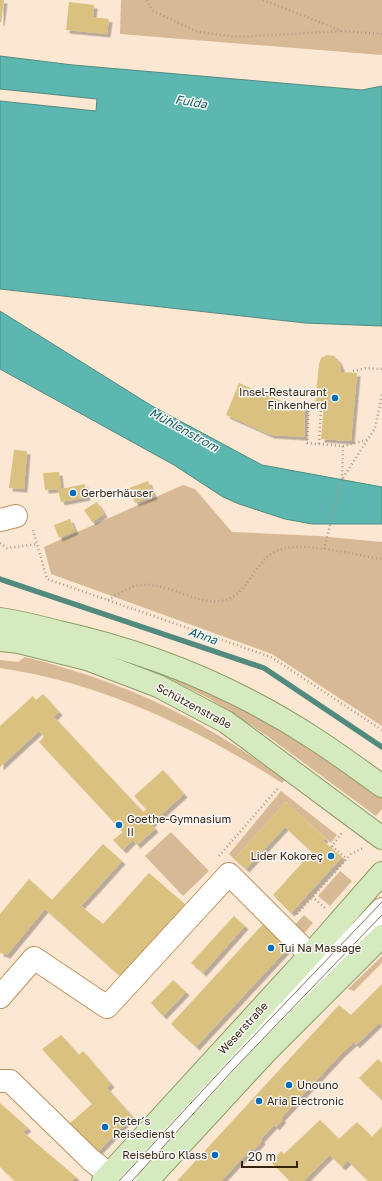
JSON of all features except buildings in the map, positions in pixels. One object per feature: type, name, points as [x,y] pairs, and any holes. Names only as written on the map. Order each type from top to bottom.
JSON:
[{"type":"main road","points":[[0,620],[15,621],[97,640],[161,661],[251,702],[314,738],[382,786]]},
{"type":"main road","name":"Schützenstraße","points":[[0,640],[19,642],[87,659],[158,686],[226,722],[382,838]]},
{"type":"main road","name":"Weserstraße","points":[[113,1179],[382,873]]},
{"type":"main road","points":[[147,1181],[266,1052],[382,936]]},
{"type":"street","points":[[0,997],[34,958],[107,1007],[229,874],[283,930],[310,955]]},
{"type":"street","points":[[0,1081],[10,1081],[91,1160],[113,1179],[231,1066],[382,909]]},
{"type":"path","points":[[148,0],[153,11],[198,32],[238,37],[342,31],[382,34]]},
{"type":"path","points":[[263,0],[342,31]]},
{"type":"path","points":[[353,371],[366,368],[382,370]]},
{"type":"path","points":[[342,478],[375,428],[382,395]]},
{"type":"path","points":[[319,444],[322,414],[321,407],[309,405],[306,423],[307,443],[319,444],[343,446],[367,440]]},
{"type":"path","points":[[324,549],[342,478],[343,446]]},
{"type":"path","points":[[33,530],[47,579],[271,658],[382,730]]},
{"type":"path","points":[[0,543],[7,548],[38,544]]},
{"type":"path","points":[[108,600],[133,587],[157,586],[204,600],[221,601],[234,597],[263,562],[274,552],[296,546],[324,549],[382,559]]},
{"type":"path","points":[[229,874],[217,858],[279,787]]},
{"type":"path","points":[[344,831],[331,847],[347,859]]},
{"type":"path","points":[[283,930],[351,854],[361,850]]},
{"type":"path","points":[[309,894],[329,911]]},
{"type":"shaded area","points":[[121,0],[382,0],[382,55],[120,34]]},
{"type":"shaded area","points":[[183,485],[195,489],[232,532],[319,536],[382,542],[382,726],[272,654],[51,574],[44,547]]},
{"type":"shaded area","points":[[25,657],[96,678],[161,705],[192,720],[223,738],[285,780],[282,783],[216,744],[147,710],[111,696],[75,685],[38,675],[0,668],[0,660],[18,662]]},
{"type":"shaded area","points":[[162,669],[272,722],[382,796],[382,809],[376,816],[266,735],[210,699],[160,674]]},
{"type":"shaded area","points":[[281,791],[337,835],[331,843],[286,802],[234,859],[229,854]]},
{"type":"shaded area","points":[[171,832],[209,871],[183,896],[145,856]]},
{"type":"shaded area","points":[[340,871],[352,881],[330,906],[318,896]]},
{"type":"shaded area","points":[[304,915],[313,923],[300,938],[290,930]]},
{"type":"shaded area","points":[[382,956],[382,963],[354,991],[348,989]]},
{"type":"water","name":"Fulda","points":[[0,56],[73,65],[362,90],[382,86],[382,326],[305,323],[0,289],[0,101],[96,111],[97,99],[0,89]]},
{"type":"water","name":"Mühlenstrom","points":[[0,311],[152,406],[262,465],[382,487],[382,524],[312,524],[285,519],[239,504],[223,497],[174,465],[0,369]]},
{"type":"waterway","name":"Ahna","points":[[0,579],[264,668],[382,747]]},
{"type":"tram line","points":[[119,1181],[227,1064],[382,902]]},
{"type":"tram line","points":[[132,1181],[233,1070],[382,915]]},
{"type":"place","name":"Insel-Restaurant Finkenherd","points":[[335,398]]},
{"type":"place","name":"Gerberhäuser","points":[[73,493]]},
{"type":"place","name":"Goethe-Gymnasium II","points":[[119,825]]},
{"type":"place","name":"Lider Kokoreç","points":[[331,856]]},
{"type":"place","name":"Tui Na Massage","points":[[271,948]]},
{"type":"place","name":"Unouno","points":[[289,1085]]},
{"type":"place","name":"Aria Electronic","points":[[259,1101]]},
{"type":"place","name":"Peter´s Reisedienst","points":[[105,1127]]},
{"type":"place","name":"Reisebüro Klass","points":[[215,1155]]}]
